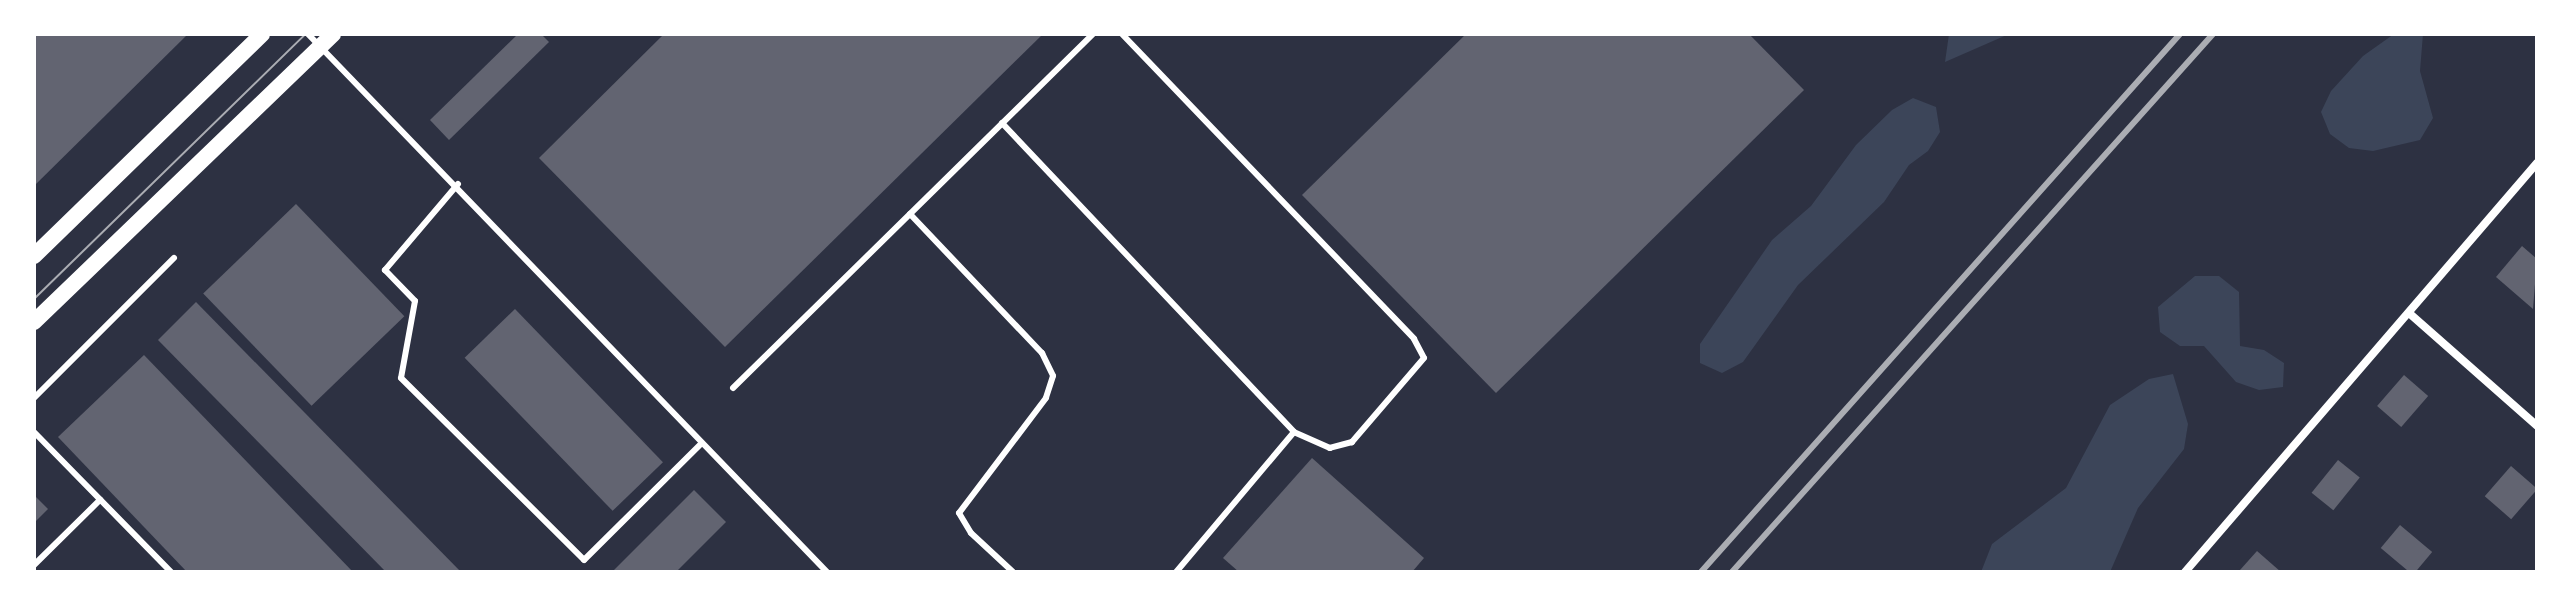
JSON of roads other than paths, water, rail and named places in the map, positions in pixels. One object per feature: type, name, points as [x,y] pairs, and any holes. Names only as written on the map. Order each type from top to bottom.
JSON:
[{"type":"main road","points":[[34,256],[262,34]]},
{"type":"main road","points":[[34,322],[321,38]]},
{"type":"street","points":[[2185,572],[2537,163]]},
{"type":"street","points":[[2409,313],[2537,426]]},
{"type":"lane","points":[[733,388],[1093,34]]},
{"type":"lane","points":[[1002,123],[1294,432],[1330,448],[1352,442],[1424,358],[1414,339],[1122,34]]},
{"type":"lane","points":[[321,38],[700,445],[827,572]]},
{"type":"lane","points":[[458,184],[385,270],[415,301],[401,378],[584,560],[700,445]]},
{"type":"lane","points":[[910,214],[1042,353],[1053,376],[1046,398],[959,513],[971,533],[1013,572]]},
{"type":"lane","points":[[34,398],[174,258]]},
{"type":"lane","points":[[34,432],[171,572]]},
{"type":"lane","points":[[1176,572],[1294,432]]},
{"type":"lane","points":[[34,565],[100,500]]},
{"type":"tram line","points":[[34,299],[306,34]]},
{"type":"railway","points":[[1701,572],[2180,34]]},
{"type":"railway","points":[[1732,572],[2213,34]]}]
